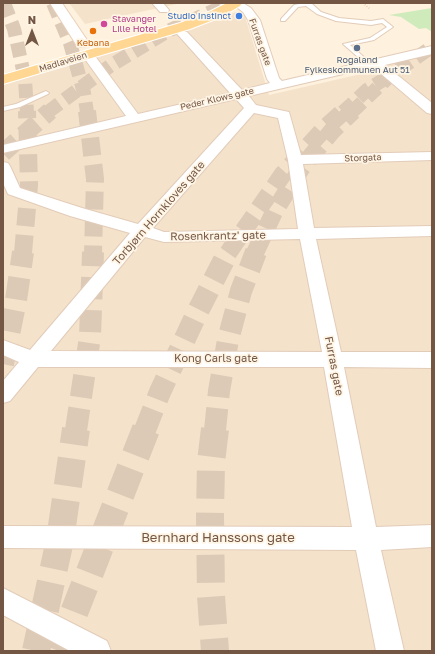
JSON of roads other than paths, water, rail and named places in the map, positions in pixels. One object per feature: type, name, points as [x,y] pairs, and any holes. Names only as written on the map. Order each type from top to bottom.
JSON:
[{"type":"main road","points":[[56,3],[85,49]]},
{"type":"main road","name":"Madlaveien","points":[[3,80],[85,49],[199,21],[236,3]]},
{"type":"main road","name":"Madlaveien","points":[[68,47],[85,49],[100,38],[174,16],[204,5]]},
{"type":"street","name":"Furras gate","points":[[236,3],[247,10],[254,20],[273,79],[279,85]]},
{"type":"street","points":[[183,34],[251,108]]},
{"type":"street","points":[[85,49],[135,119]]},
{"type":"street","name":"Peder Klows gate","points":[[3,149],[432,50]]},
{"type":"street","points":[[372,64],[432,110]]},
{"type":"street","name":"Furras gate","points":[[251,108],[284,115],[295,160],[307,235],[320,293],[366,539],[390,651]]},
{"type":"street","name":"Torbjørn Hornkloves gate","points":[[3,395],[141,231],[251,108]]},
{"type":"street","name":"Storgata","points":[[295,160],[432,156]]},
{"type":"street","name":"Rosenkrantz' gate","points":[[3,166],[14,191],[76,212],[164,237],[307,235],[432,231]]},
{"type":"street","name":"Kong Carls gate","points":[[3,347],[33,359],[432,360]]},
{"type":"street","name":"Bernhard Hanssons gate","points":[[3,538],[366,539],[432,536]]},
{"type":"street","points":[[3,601],[97,651]]},
{"type":"lane","points":[[283,20],[296,6],[307,4],[319,14],[338,20],[371,23],[383,21],[390,26],[372,39],[346,44],[372,64]]},
{"type":"lane","points":[[3,110],[18,106],[46,93]]},
{"type":"tunnel","points":[[4,3],[14,29],[25,79],[27,112]]},
{"type":"tunnel","points":[[53,3],[70,43],[84,93],[87,112]]},
{"type":"tunnel","points":[[48,112],[110,66],[168,31],[231,3]]},
{"type":"tunnel","points":[[352,112],[391,75],[432,47]]},
{"type":"tunnel","points":[[343,112],[367,90],[391,75]]},
{"type":"tunnel","points":[[23,253],[29,185],[27,111]]},
{"type":"tunnel","points":[[3,153],[50,111]]},
{"type":"tunnel","points":[[87,111],[95,179],[93,253]]},
{"type":"tunnel","points":[[228,253],[283,174],[324,129],[344,111]]},
{"type":"tunnel","points":[[255,253],[274,212],[302,167],[332,131],[353,111]]},
{"type":"tunnel","points":[[3,364],[16,300],[23,252]]},
{"type":"tunnel","points":[[76,430],[90,337],[93,252]]},
{"type":"tunnel","points":[[145,430],[160,392],[196,315],[228,252]]},
{"type":"tunnel","points":[[215,430],[219,391],[228,340],[241,291],[256,252]]},
{"type":"tunnel","points":[[36,651],[60,540],[76,429]]},
{"type":"tunnel","points":[[59,651],[146,429]]},
{"type":"tunnel","points":[[215,429],[211,462],[210,515],[211,596],[215,651]]},
{"type":"place","name":"Studio Instinct","points":[[239,16]]},
{"type":"place","name":"Stavanger Lille Hotel","points":[[104,24]]},
{"type":"place","name":"Kebana","points":[[93,31]]},
{"type":"place","name":"Rogaland Fylkeskommunen Aut 51","points":[[357,48]]}]
